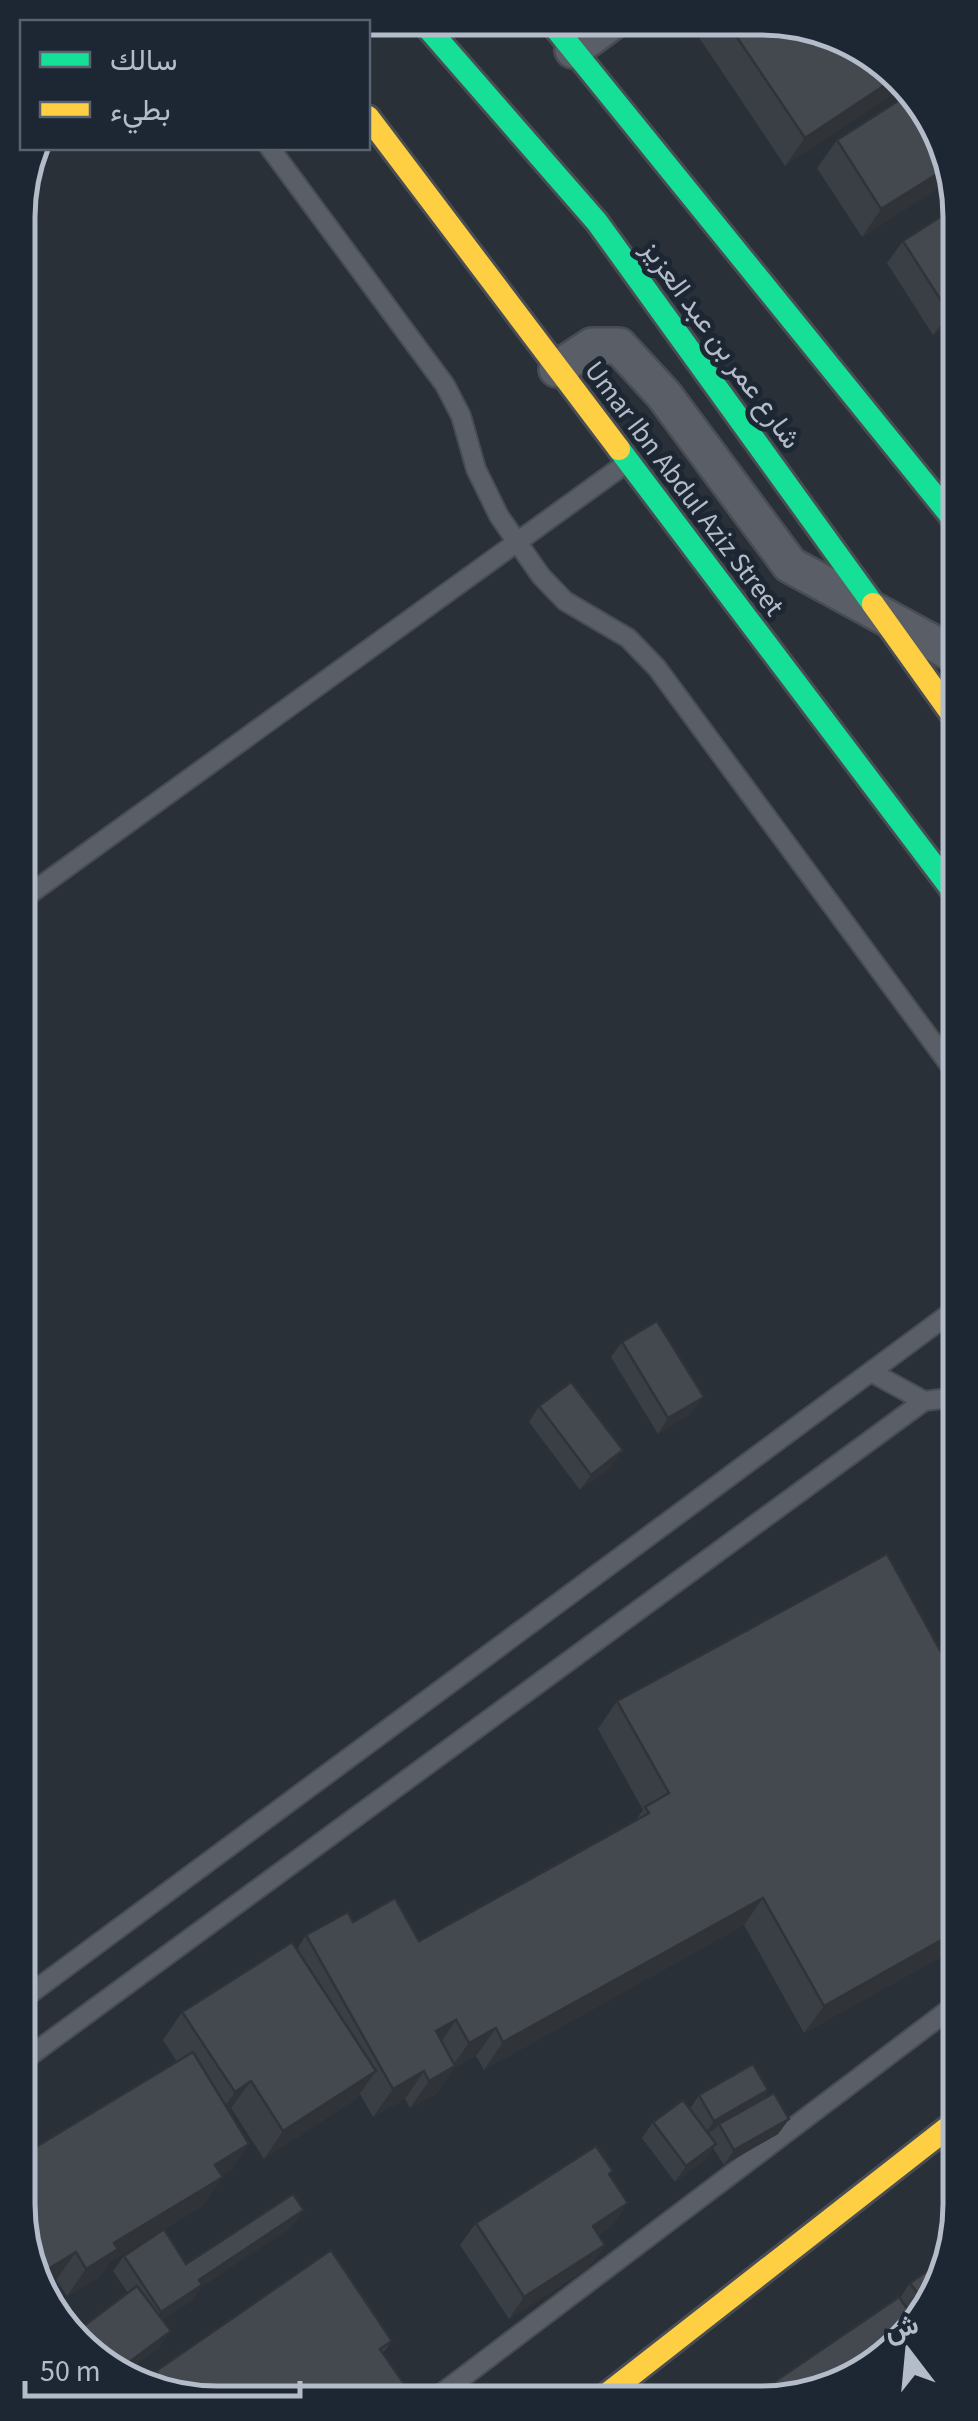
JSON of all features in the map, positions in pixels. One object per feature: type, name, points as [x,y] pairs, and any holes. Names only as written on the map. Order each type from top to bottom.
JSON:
[{"type":"main road","name":"شارع عمر بن عبد العزيز","points":[[434,35],[597,222],[943,702]]},
{"type":"main road","points":[[560,35],[943,506]]},
{"type":"main road","name":"Umar Ibn Abdul Aziz Street","points":[[370,120],[943,878]]},
{"type":"main road","points":[[617,2386],[943,2131]]},
{"type":"street","points":[[572,50],[593,35]]},
{"type":"street","points":[[558,369],[592,346],[618,346],[664,395],[790,565],[943,649]]},
{"type":"lane","points":[[271,150],[445,384],[461,416],[476,469],[499,516],[541,576],[566,601],[628,638],[657,668],[943,1057]]},
{"type":"lane","points":[[35,890],[628,462]]},
{"type":"lane","points":[[35,1990],[943,1318]]},
{"type":"lane","points":[[871,1372],[924,1401]]},
{"type":"lane","points":[[35,2052],[924,1401],[943,1399]]},
{"type":"lane","points":[[450,2386],[943,2015]]},
{"type":"building","points":[[735,35],[797,38],[820,45],[852,59],[886,84],[805,138]]},
{"type":"building","points":[[900,100],[919,126],[938,174],[881,209],[837,140]]},
{"type":"building","points":[[943,215],[943,304],[903,241]]},
{"type":"building","points":[[657,1321],[704,1397],[668,1418],[622,1342]]},
{"type":"building","points":[[571,1382],[623,1450],[591,1475],[539,1406]]},
{"type":"building","points":[[887,1554],[943,1656],[943,1939],[824,2006],[763,1898],[503,2042],[496,2028],[469,2043],[456,2020],[436,2031],[455,2066],[429,2081],[424,2071],[393,2089],[306,1935],[348,1912],[353,1922],[395,1898],[419,1941],[649,1813],[645,1807],[669,1793],[617,1701]]},
{"type":"building","points":[[292,1942],[376,2071],[283,2131],[251,2081],[235,2092],[182,2012]]},
{"type":"building","points":[[193,2052],[249,2144],[215,2165],[223,2177],[114,2243],[118,2249],[86,2269],[76,2252],[47,2270],[37,2228],[35,2147]]},
{"type":"building","points":[[753,2064],[768,2090],[714,2121],[699,2095]]},
{"type":"building","points":[[774,2093],[789,2119],[734,2150],[719,2124]]},
{"type":"building","points":[[683,2100],[716,2144],[686,2166],[653,2122]]},
{"type":"building","points":[[596,2146],[628,2203],[593,2226],[605,2245],[524,2297],[476,2223]]},
{"type":"building","points":[[293,2194],[304,2210],[199,2280],[202,2285],[161,2312],[124,2256],[164,2229],[186,2264]]},
{"type":"building","points":[[331,2250],[392,2341],[380,2349],[406,2386],[217,2386],[181,2383],[160,2377],[156,2371]]},
{"type":"building","points":[[931,2268],[924,2285],[918,2294],[910,2283]]},
{"type":"building","points":[[137,2286],[171,2331],[129,2363],[83,2327]]},
{"type":"building","points":[[858,2325],[858,2357],[820,2376],[769,2385]]},
{"type":"traffic: fast","points":[[434,35],[597,222],[873,604]]},
{"type":"traffic: fast","points":[[561,35],[943,506]]},
{"type":"traffic: fast","points":[[619,449],[943,878]]},
{"type":"traffic: slow","points":[[370,120],[619,449]]},
{"type":"traffic: slow","points":[[873,604],[943,702]]},
{"type":"traffic: slow","points":[[617,2386],[943,2131]]}]
